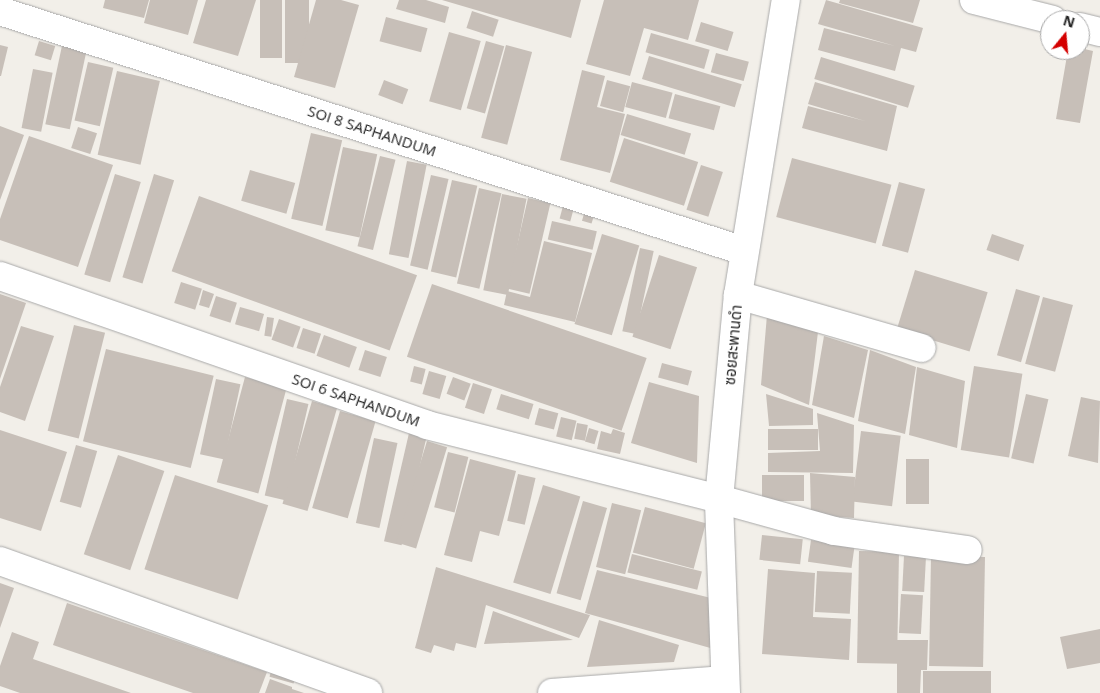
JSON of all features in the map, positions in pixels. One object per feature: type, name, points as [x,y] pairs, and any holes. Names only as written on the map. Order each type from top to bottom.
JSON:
[{"type":"street","name":"ซอยสะพานดำ","points":[[725,687],[719,499],[738,295],[786,0]]},
{"type":"street","points":[[974,0],[1040,17]]},
{"type":"street","name":"SOI 8 SAPHANDUM","points":[[0,11],[744,251]]},
{"type":"street","name":"SOI 6 SAPHANDUM","points":[[0,276],[427,425],[719,499],[834,531],[968,550]]},
{"type":"street","points":[[738,295],[922,348]]},
{"type":"street","points":[[0,561],[368,693]]},
{"type":"street","points":[[552,693],[725,687]]},
{"type":"building","points":[[105,0],[149,0],[144,18],[103,8]]},
{"type":"building","points":[[150,0],[198,0],[188,35],[144,23]]},
{"type":"building","points":[[206,0],[256,0],[238,56],[193,43]]},
{"type":"building","points":[[260,0],[282,0],[282,58],[260,58]]},
{"type":"building","points":[[285,0],[309,0],[309,63],[285,63]]},
{"type":"building","points":[[316,0],[341,0],[359,5],[335,88],[294,77]]},
{"type":"building","points":[[399,0],[426,0],[449,7],[445,23],[396,9]]},
{"type":"building","points":[[442,0],[581,0],[571,38]]},
{"type":"building","points":[[604,0],[699,0],[688,40],[644,28],[630,76],[586,64]]},
{"type":"building","points":[[826,0],[923,28],[916,52],[901,48],[895,71],[818,50],[824,28],[895,46],[818,24]]},
{"type":"building","points":[[840,0],[920,0],[913,23],[839,3]]},
{"type":"building","points":[[472,11],[499,20],[493,37],[466,28]]},
{"type":"building","points":[[386,17],[428,28],[421,52],[380,41]]},
{"type":"building","points":[[701,22],[734,32],[728,51],[695,41]]},
{"type":"building","points":[[449,32],[481,41],[461,110],[429,101]]},
{"type":"building","points":[[651,33],[710,50],[704,69],[645,52]]},
{"type":"building","points":[[39,41],[55,46],[51,60],[35,55]]},
{"type":"building","points":[[63,41],[87,46],[70,129],[45,124]]},
{"type":"building","points":[[486,41],[504,46],[485,114],[467,108]]},
{"type":"building","points":[[0,45],[8,47],[1,76],[0,76]]},
{"type":"building","points":[[506,45],[532,52],[507,145],[481,138]]},
{"type":"building","points":[[1090,50],[1093,51],[1080,123],[1056,119],[1066,60],[1090,60]]},
{"type":"building","points":[[716,53],[749,62],[744,81],[711,72]]},
{"type":"building","points":[[649,56],[742,84],[735,107],[642,79]]},
{"type":"building","points":[[821,57],[915,86],[908,108],[814,79]]},
{"type":"building","points":[[88,62],[113,68],[100,126],[75,120]]},
{"type":"building","points":[[33,69],[53,73],[41,132],[22,128]]},
{"type":"building","points":[[582,70],[605,76],[597,107],[625,114],[610,173],[560,160]]},
{"type":"building","points":[[117,71],[160,81],[141,165],[98,155]]},
{"type":"building","points":[[384,80],[408,89],[403,104],[378,95]]},
{"type":"building","points":[[607,80],[630,86],[623,112],[600,106]]},
{"type":"building","points":[[632,82],[673,93],[666,118],[625,107]]},
{"type":"building","points":[[815,82],[897,106],[887,151],[802,128],[808,106],[865,121],[808,104]]},
{"type":"building","points":[[675,94],[720,106],[714,130],[669,118]]},
{"type":"building","points":[[627,114],[691,134],[685,155],[621,135]]},
{"type":"building","points":[[0,126],[24,135],[0,200]]},
{"type":"building","points":[[78,127],[97,133],[90,154],[71,148]]},
{"type":"building","points":[[311,133],[342,140],[322,226],[291,219]]},
{"type":"building","points":[[29,136],[113,165],[78,267],[0,240],[0,219]]},
{"type":"building","points":[[624,138],[698,162],[684,206],[610,182]]},
{"type":"building","points":[[343,147],[377,154],[360,237],[325,230]]},
{"type":"building","points":[[380,156],[396,160],[373,250],[358,246]]},
{"type":"building","points":[[792,158],[891,185],[876,244],[776,217]]},
{"type":"building","points":[[407,161],[427,165],[409,258],[389,254]]},
{"type":"building","points":[[701,165],[723,172],[708,217],[686,210]]},
{"type":"building","points":[[250,170],[295,183],[286,214],[241,201]]},
{"type":"building","points":[[115,174],[141,182],[110,282],[84,274]]},
{"type":"building","points":[[154,174],[174,180],[143,283],[122,277]]},
{"type":"building","points":[[431,175],[449,179],[428,270],[410,266]]},
{"type":"building","points":[[452,180],[477,186],[456,277],[431,272]]},
{"type":"building","points":[[899,182],[925,189],[908,253],[882,246]]},
{"type":"building","points":[[479,188],[501,193],[479,289],[457,283]]},
{"type":"building","points":[[502,194],[527,199],[508,295],[483,290]]},
{"type":"building","points":[[199,196],[417,275],[390,351],[172,271]]},
{"type":"building","points":[[528,198],[550,203],[529,294],[507,289]]},
{"type":"building","points":[[563,206],[574,209],[570,221],[560,219]]},
{"type":"building","points":[[584,214],[594,217],[592,224],[582,221]]},
{"type":"building","points":[[552,221],[597,231],[593,250],[548,240]]},
{"type":"building","points":[[602,234],[639,245],[612,335],[575,324]]},
{"type":"building","points":[[992,234],[1024,245],[1019,261],[986,250]]},
{"type":"building","points":[[544,241],[592,253],[575,322],[504,305],[507,291],[530,297]]},
{"type":"building","points":[[640,248],[654,251],[636,334],[622,331]]},
{"type":"building","points":[[659,255],[697,267],[670,349],[632,337]]},
{"type":"building","points":[[915,270],[988,292],[970,352],[897,329]]},
{"type":"building","points":[[181,282],[202,289],[195,310],[174,303]]},
{"type":"building","points":[[432,284],[647,358],[622,431],[407,357]]},
{"type":"building","points":[[1016,289],[1040,296],[1021,362],[997,355]]},
{"type":"building","points":[[203,290],[214,294],[209,308],[199,305]]},
{"type":"building","points":[[0,294],[26,303],[0,379]]},
{"type":"building","points":[[216,296],[237,303],[230,323],[210,316]]},
{"type":"building","points":[[1043,297],[1073,305],[1055,372],[1025,364]]},
{"type":"building","points":[[240,307],[264,314],[259,331],[235,324]]},
{"type":"building","points":[[767,315],[818,332],[809,405],[761,385]]},
{"type":"building","points":[[267,317],[274,318],[271,337],[264,336]]},
{"type":"building","points":[[279,319],[301,327],[293,348],[271,340]]},
{"type":"building","points":[[74,325],[105,333],[79,439],[48,431]]},
{"type":"building","points":[[21,326],[54,336],[25,421],[0,412],[0,387]]},
{"type":"building","points":[[303,328],[321,334],[315,354],[297,348]]},
{"type":"building","points":[[324,335],[357,347],[349,368],[316,356]]},
{"type":"building","points":[[824,336],[868,350],[854,418],[812,405]]},
{"type":"building","points":[[106,349],[214,376],[191,468],[83,441]]},
{"type":"building","points":[[365,350],[387,357],[380,377],[359,370]]},
{"type":"building","points":[[870,350],[916,367],[905,434],[858,421]]},
{"type":"building","points":[[662,363],[692,371],[688,386],[658,377]]},
{"type":"building","points":[[414,366],[426,369],[422,384],[410,382]]},
{"type":"building","points":[[974,366],[1022,374],[1009,458],[961,450]]},
{"type":"building","points":[[917,367],[965,381],[957,448],[909,435]]},
{"type":"building","points":[[429,371],[446,376],[440,399],[422,394]]},
{"type":"building","points":[[245,377],[287,388],[258,493],[217,482]]},
{"type":"building","points":[[453,377],[471,384],[464,401],[447,394]]},
{"type":"building","points":[[216,379],[240,384],[224,460],[200,454]]},
{"type":"building","points":[[649,382],[699,396],[697,463],[631,443]]},
{"type":"building","points":[[473,383],[492,389],[484,414],[465,408]]},
{"type":"building","points":[[501,394],[534,404],[529,419],[496,409]]},
{"type":"building","points":[[766,394],[813,409],[813,425],[769,426]]},
{"type":"building","points":[[1026,394],[1048,399],[1034,463],[1011,458]]},
{"type":"building","points":[[1081,397],[1100,401],[1098,463],[1068,456]]},
{"type":"building","points":[[287,399],[308,404],[286,500],[265,495]]},
{"type":"building","points":[[312,401],[337,408],[307,511],[283,504]]},
{"type":"building","points":[[539,408],[558,413],[554,430],[535,424]]},
{"type":"building","points":[[340,411],[376,421],[348,518],[312,508]]},
{"type":"building","points":[[817,413],[854,425],[853,473],[768,472],[768,453],[820,451]]},
{"type":"building","points":[[561,417],[577,421],[572,440],[556,436]]},
{"type":"building","points":[[577,423],[588,425],[585,441],[574,439]]},
{"type":"building","points":[[589,428],[599,431],[594,444],[585,441]]},
{"type":"building","points":[[613,429],[625,433],[620,454],[597,449],[601,431],[611,434]]},
{"type":"building","points":[[768,429],[818,429],[818,450],[768,450]]},
{"type":"building","points":[[0,430],[67,452],[41,531],[0,518]]},
{"type":"building","points":[[861,431],[901,436],[892,506],[852,501]]},
{"type":"building","points":[[409,433],[427,437],[402,545],[384,541]]},
{"type":"building","points":[[374,438],[397,443],[379,528],[356,523]]},
{"type":"building","points":[[427,441],[447,447],[416,549],[396,542]]},
{"type":"building","points":[[76,445],[97,451],[81,508],[60,502]]},
{"type":"building","points":[[448,452],[468,457],[455,512],[434,507]]},
{"type":"building","points":[[118,455],[164,471],[130,570],[84,554]]},
{"type":"building","points":[[470,459],[516,471],[499,536],[480,531],[472,562],[444,555]]},
{"type":"building","points":[[906,459],[929,459],[929,504],[906,504]]},
{"type":"building","points":[[810,473],[855,477],[854,518],[811,515]]},
{"type":"building","points":[[518,474],[536,478],[525,525],[507,521]]},
{"type":"building","points":[[175,475],[268,505],[238,599],[144,569]]},
{"type":"building","points":[[762,475],[804,475],[804,501],[762,501]]},
{"type":"building","points":[[543,485],[580,496],[550,594],[513,583]]},
{"type":"building","points":[[583,501],[607,508],[581,600],[557,593]]},
{"type":"building","points":[[612,503],[641,510],[625,574],[596,567]]},
{"type":"building","points":[[645,507],[706,523],[694,569],[633,552]]},
{"type":"building","points":[[762,535],[803,539],[800,564],[759,560]]},
{"type":"building","points":[[811,540],[855,546],[852,568],[808,562]]},
{"type":"building","points":[[859,551],[899,552],[897,664],[857,663]]},
{"type":"building","points":[[632,554],[702,571],[697,590],[627,572]]},
{"type":"building","points":[[904,556],[926,557],[924,592],[902,591]]},
{"type":"building","points":[[931,556],[985,557],[983,667],[929,666]]},
{"type":"building","points":[[436,567],[590,615],[579,638],[486,605],[476,648],[456,643],[454,651],[434,645],[431,653],[415,648]]},
{"type":"building","points":[[768,569],[815,573],[813,617],[851,619],[849,660],[762,654]]},
{"type":"building","points":[[597,570],[711,598],[714,649],[585,613]]},
{"type":"building","points":[[817,571],[852,573],[850,614],[815,612]]},
{"type":"building","points":[[0,583],[14,588],[0,628]]},
{"type":"building","points":[[901,594],[923,595],[921,634],[899,633]]},
{"type":"building","points":[[67,603],[267,672],[259,693],[193,693],[53,645]]},
{"type":"building","points":[[493,611],[573,640],[484,644]]},
{"type":"building","points":[[599,620],[679,645],[674,662],[587,667]]},
{"type":"building","points":[[1100,629],[1100,663],[1067,669],[1060,637]]},
{"type":"building","points":[[12,632],[39,642],[33,659],[131,693],[20,693],[0,686],[0,666]]},
{"type":"building","points":[[897,640],[928,640],[927,670],[921,670],[920,693],[897,693]]},
{"type":"building","points":[[272,668],[296,675],[294,684],[270,677]]},
{"type":"building","points":[[923,671],[991,671],[991,693],[923,693]]},
{"type":"building","points":[[270,679],[292,687],[292,689],[304,693],[265,693]]}]
